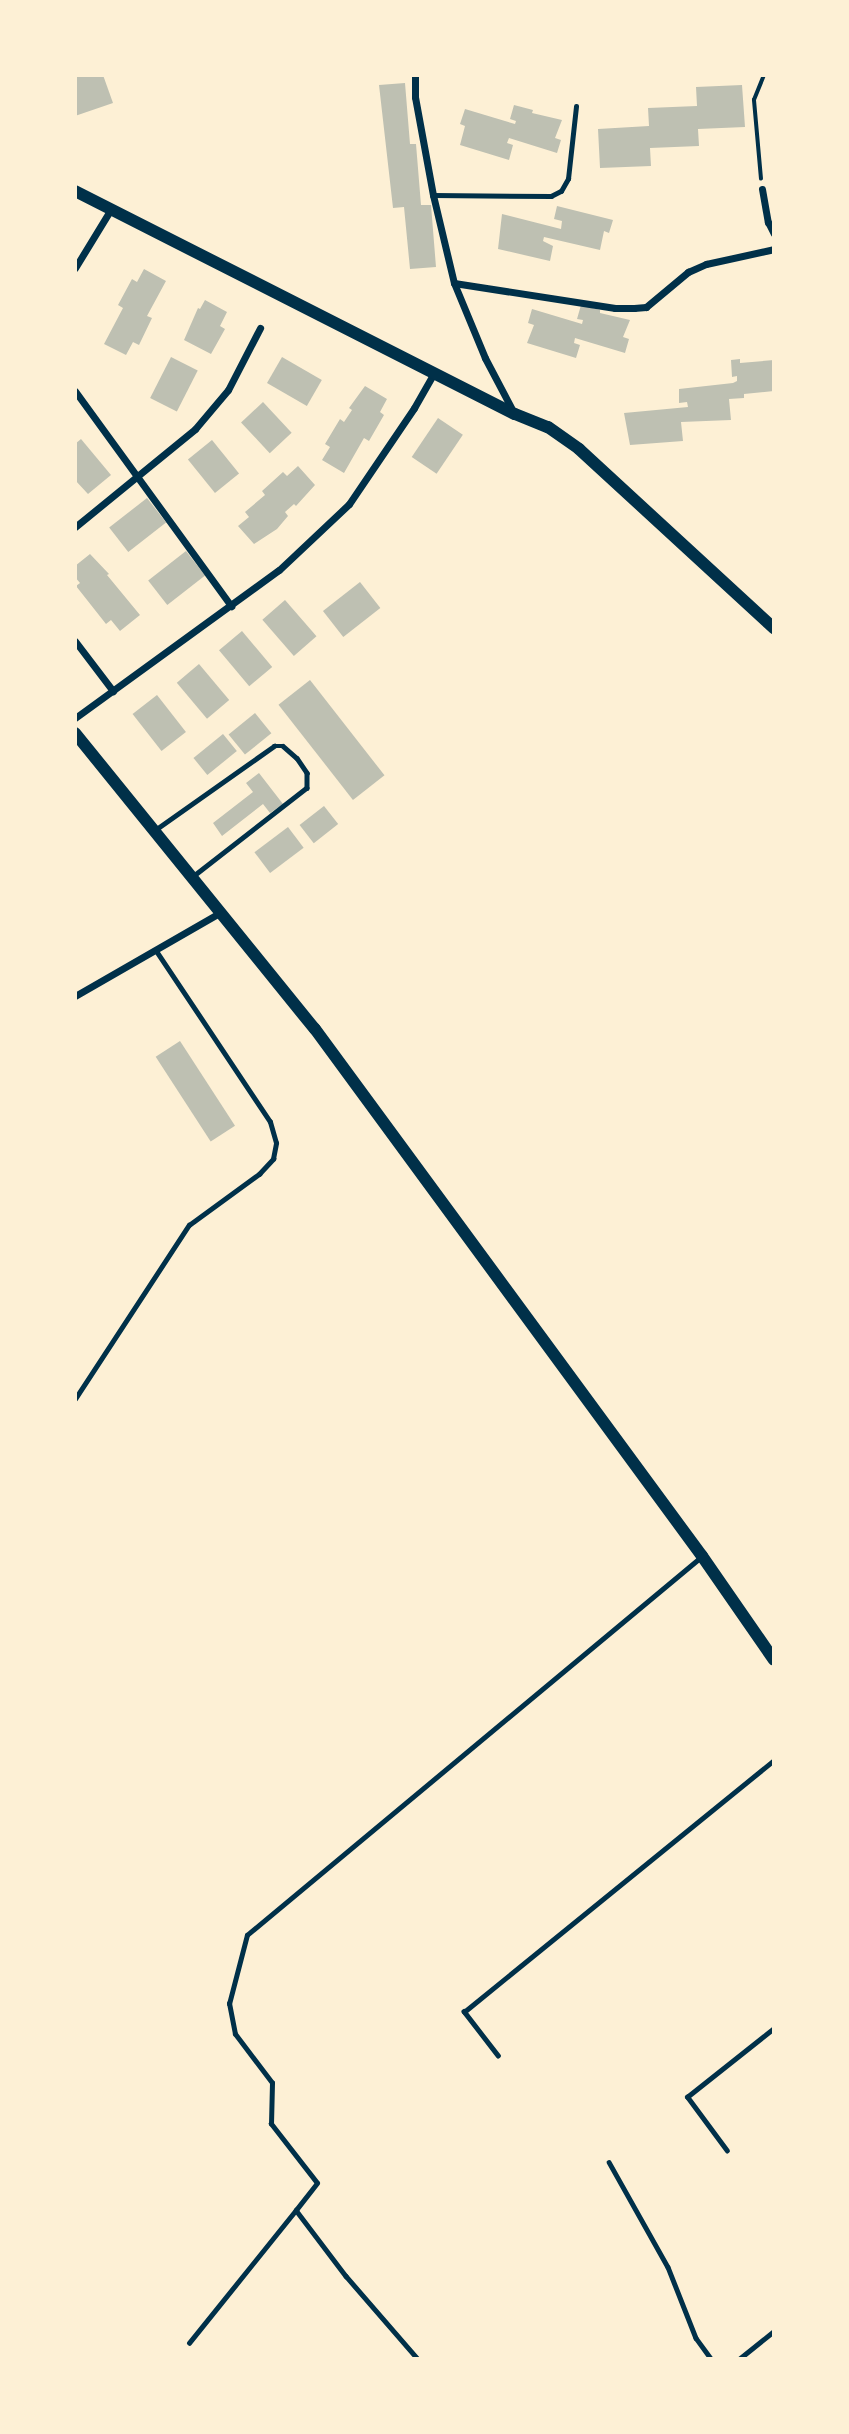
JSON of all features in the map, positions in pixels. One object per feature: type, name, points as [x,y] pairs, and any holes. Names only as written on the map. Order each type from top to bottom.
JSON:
[{"type":"main road","points":[[75,191],[515,414],[548,427],[579,449],[774,628]]},
{"type":"main road","points":[[75,733],[315,1029],[702,1556],[774,1660]]},
{"type":"street","points":[[415,75],[415,97],[433,195],[454,283],[485,358],[515,414]]},
{"type":"street","points":[[762,189],[774,234]]},
{"type":"street","points":[[75,268],[111,208]]},
{"type":"street","points":[[454,283],[634,309],[646,307],[688,272],[706,264],[774,249]]},
{"type":"street","points":[[75,527],[184,442],[228,390],[260,328]]},
{"type":"street","points":[[75,718],[279,570],[349,505],[414,408],[434,373]]},
{"type":"street","points":[[75,391],[231,606]]},
{"type":"street","points":[[75,641],[113,691]]},
{"type":"street","points":[[75,996],[222,911]]},
{"type":"lane","points":[[433,195],[551,196],[561,191],[568,178],[576,106]]},
{"type":"lane","points":[[155,830],[274,746],[283,746],[297,758],[307,773],[307,788],[193,876]]},
{"type":"lane","points":[[75,1399],[190,1225],[259,1174],[273,1159],[276,1143],[270,1122],[156,951]]},
{"type":"lane","points":[[189,2343],[317,2183],[271,2124],[272,2083],[235,2034],[229,2004],[247,1935],[702,1556]]},
{"type":"lane","points":[[498,2056],[464,2011],[774,1760]]},
{"type":"lane","points":[[727,2151],[687,2097],[774,2028]]},
{"type":"lane","points":[[609,2162],[668,2267],[696,2338],[711,2359]]},
{"type":"lane","points":[[296,2210],[346,2276],[418,2359]]},
{"type":"lane","points":[[739,2359],[774,2331]]},
{"type":"path","points":[[762,189],[754,100],[764,75]]},
{"type":"building","points":[[75,75],[103,75],[113,103],[75,116]]},
{"type":"building","points":[[405,83],[410,144],[416,144],[421,205],[431,205],[436,267],[410,269],[404,207],[393,208],[379,85]]},
{"type":"building","points":[[742,85],[745,127],[698,129],[699,146],[650,148],[651,166],[600,168],[598,129],[649,126],[648,108],[697,106],[696,87]]},
{"type":"building","points":[[514,105],[533,110],[532,113],[562,120],[555,138],[561,140],[557,153],[509,138],[507,143],[513,145],[509,160],[460,145],[465,126],[460,124],[465,109],[515,124],[516,121],[510,119]]},
{"type":"building","points":[[557,206],[613,220],[609,233],[604,231],[600,250],[544,237],[543,241],[553,246],[550,261],[498,249],[502,214],[561,229],[562,221],[554,219]]},
{"type":"building","points":[[144,269],[166,281],[147,316],[152,318],[139,345],[133,342],[126,355],[104,344],[123,308],[118,305],[132,279],[137,282]]},
{"type":"building","points":[[205,300],[227,312],[220,326],[225,329],[211,354],[184,340],[198,308],[200,309]]},
{"type":"building","points":[[581,305],[630,320],[623,337],[629,339],[625,353],[575,338],[574,343],[580,345],[576,358],[527,343],[534,325],[528,323],[532,309],[582,324],[583,320],[577,319]]},
{"type":"building","points":[[171,357],[198,371],[177,412],[150,398]]},
{"type":"building","points":[[282,357],[322,380],[307,406],[267,383]]},
{"type":"building","points":[[740,359],[740,363],[774,360],[774,391],[744,394],[744,398],[729,399],[731,420],[681,422],[683,441],[630,445],[624,413],[688,407],[687,402],[679,403],[679,389],[733,383],[737,381],[737,376],[732,377],[731,360]]},
{"type":"building","points":[[365,386],[387,399],[380,412],[384,415],[369,441],[364,438],[344,473],[322,460],[330,447],[325,444],[340,419],[344,422],[352,410],[349,408]]},
{"type":"building","points":[[263,402],[292,433],[270,453],[241,422]]},
{"type":"building","points":[[438,418],[463,435],[437,474],[412,457]]},
{"type":"building","points":[[81,439],[111,475],[88,494],[75,480],[75,444]]},
{"type":"building","points":[[212,440],[239,473],[215,493],[188,460]]},
{"type":"building","points":[[298,466],[315,485],[296,506],[294,504],[285,512],[288,516],[277,529],[254,544],[238,526],[249,517],[245,512],[265,495],[262,491],[283,472],[287,476]]},
{"type":"building","points":[[147,498],[166,522],[128,552],[109,528]]},
{"type":"building","points":[[186,551],[205,575],[167,605],[148,581]]},
{"type":"building","points":[[90,554],[140,615],[120,631],[111,620],[106,624],[76,586],[80,583],[75,577],[75,566]]},
{"type":"building","points":[[360,582],[380,608],[343,637],[323,611]]},
{"type":"building","points":[[285,600],[316,636],[294,656],[262,620]]},
{"type":"building","points":[[242,631],[272,667],[249,686],[219,650]]},
{"type":"building","points":[[199,664],[229,700],[207,719],[177,683]]},
{"type":"building","points":[[310,680],[384,775],[353,800],[278,705]]},
{"type":"building","points":[[157,695],[186,732],[162,751],[133,714]]},
{"type":"building","points":[[255,713],[271,733],[245,755],[229,734]]},
{"type":"building","points":[[223,734],[237,751],[207,775],[193,758]]},
{"type":"building","points":[[259,773],[283,804],[270,813],[263,804],[222,836],[213,823],[253,792],[246,783]]},
{"type":"building","points":[[324,806],[338,824],[314,843],[300,825]]},
{"type":"building","points":[[288,827],[304,848],[270,873],[254,852]]},
{"type":"building","points":[[180,1041],[235,1126],[211,1142],[156,1057]]}]
